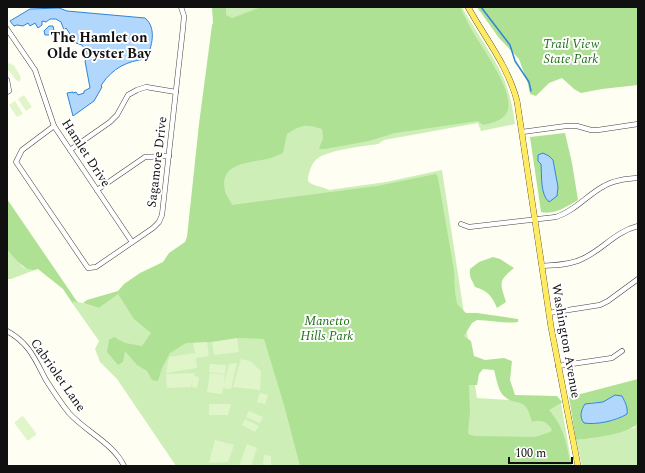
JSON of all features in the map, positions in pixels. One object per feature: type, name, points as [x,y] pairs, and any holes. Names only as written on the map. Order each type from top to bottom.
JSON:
[{"type":"main road","name":"Washington Avenue","points":[[468,7],[510,80],[517,101],[549,313],[578,466]]},
{"type":"street","name":"Sagamore Drive","points":[[54,126],[22,150],[16,162],[88,268],[96,267],[153,228],[159,222],[162,215],[183,28],[184,16],[181,7]]},
{"type":"street","name":"Hamlet Drive","points":[[7,29],[35,70],[54,126],[132,242]]},
{"type":"street","points":[[7,80],[9,91],[7,92]]},
{"type":"street","points":[[70,150],[110,122],[117,115],[128,95],[137,90],[146,87],[176,92]]},
{"type":"street","points":[[522,132],[566,126],[577,126],[591,130],[598,130],[638,124]]},
{"type":"street","points":[[97,190],[145,157],[169,156]]},
{"type":"street","points":[[461,224],[469,227],[556,217],[567,212],[604,186],[613,182],[638,178]]},
{"type":"street","points":[[542,266],[581,260],[619,233],[626,229],[638,226]]},
{"type":"street","points":[[549,313],[600,305],[608,301],[638,279]]},
{"type":"street","name":"Cabriolet Lane","points":[[7,331],[22,341],[30,349],[50,386],[68,412],[116,453],[124,466]]},
{"type":"street","points":[[558,366],[612,358],[622,351]]},
{"type":"green space","name":"Manetto Hills Park","points":[[212,7],[226,7],[226,15],[232,18],[261,7],[460,7],[471,29],[502,81],[508,101],[508,109],[505,116],[494,122],[483,125],[478,121],[395,133],[369,141],[325,149],[319,149],[323,138],[322,129],[312,126],[304,126],[287,134],[283,153],[271,158],[239,165],[232,169],[227,174],[224,181],[225,191],[232,205],[377,186],[436,174],[438,178],[454,270],[457,304],[466,313],[477,313],[518,319],[518,322],[477,320],[472,323],[464,336],[471,341],[474,356],[485,360],[504,358],[512,361],[510,380],[515,395],[557,396],[562,402],[549,410],[562,430],[571,466],[300,466],[284,405],[264,339],[240,338],[212,342],[186,343],[170,353],[162,368],[158,381],[152,380],[147,371],[137,365],[125,351],[123,362],[118,365],[107,352],[109,340],[114,337],[125,343],[142,346],[151,333],[134,319],[118,294],[99,308],[83,303],[87,300],[118,291],[124,284],[140,273],[163,262],[169,253],[185,242],[187,237],[199,124],[213,23]],"holes":[[[483,369],[494,370],[498,386],[502,394],[511,401],[523,404],[529,413],[532,422],[538,421],[546,423],[552,430],[550,432],[535,437],[476,436],[468,433],[470,411],[469,385],[477,385],[479,374]]]},
{"type":"green space","name":"Manetto Hills Park","points":[[226,7],[462,7],[495,61],[504,79],[511,102],[515,124],[481,131],[478,123],[384,140],[378,144],[355,147],[329,153],[313,163],[310,169],[308,181],[329,190],[386,182],[442,170],[477,398],[561,403],[572,466],[176,466],[117,379],[100,362],[95,349],[99,341],[73,304],[72,300],[99,308],[118,293],[198,252]]},
{"type":"green space","name":"Trail View State Park","points":[[477,7],[638,7],[638,85],[581,93],[562,78],[549,83],[536,96],[530,94],[519,59],[499,38]]},
{"type":"green space","points":[[10,63],[12,65],[13,64],[21,77],[21,80],[18,82],[7,68],[7,65]]},
{"type":"green space","points":[[24,95],[32,107],[26,111],[18,99]]},
{"type":"green space","points":[[15,101],[23,114],[17,117],[9,105]]},
{"type":"green space","points":[[565,133],[578,200],[565,208],[556,211],[546,213],[541,212],[530,137]],"holes":[[[553,160],[558,187],[544,194],[541,164]]]},
{"type":"green space","points":[[7,199],[78,303],[73,301],[73,304],[63,289],[38,269],[34,270],[25,267],[7,250]]},
{"type":"green space","points":[[7,250],[23,267],[35,270],[11,279],[7,279]]},
{"type":"green space","points":[[493,257],[500,259],[514,268],[505,276],[502,283],[502,290],[506,302],[497,308],[489,294],[475,287],[470,275],[470,269],[479,262]]},
{"type":"green space","points":[[237,338],[239,352],[214,355],[212,342]]},
{"type":"green space","points":[[207,342],[209,356],[196,358],[197,368],[166,373],[169,357],[195,353],[193,343]]},
{"type":"green space","points":[[241,359],[250,361],[261,371],[260,390],[233,387]]},
{"type":"green space","points":[[237,363],[231,389],[223,388],[222,394],[207,392],[210,373],[225,375],[224,385],[229,364]]},
{"type":"green space","points":[[210,364],[226,365],[225,374],[209,372]]},
{"type":"green space","points":[[195,373],[194,376],[199,377],[197,388],[192,387],[193,378],[191,387],[167,388],[166,374]]},
{"type":"green space","points":[[638,379],[638,423],[634,427],[619,433],[576,440],[569,397]],"holes":[[[615,395],[627,414],[615,420],[592,424],[589,403],[603,402]]]},
{"type":"green space","points":[[260,393],[268,395],[265,404],[257,402]]},
{"type":"green space","points":[[209,404],[231,404],[228,415],[209,415]]},
{"type":"green space","points":[[249,411],[263,417],[260,423],[246,417]]},
{"type":"green space","points":[[22,416],[36,433],[36,435],[29,440],[27,440],[15,424],[15,422]]},
{"type":"green space","points":[[245,419],[259,426],[255,432],[242,425]]},
{"type":"green space","points":[[638,421],[638,466],[582,466],[576,440],[634,428]]},
{"type":"green space","points":[[215,440],[234,445],[228,462],[209,463]]},
{"type":"green space","points":[[247,444],[257,448],[251,466],[239,466]]},
{"type":"green space","points":[[264,455],[271,456],[271,466],[263,466]]},
{"type":"water","points":[[59,8],[67,11],[145,18],[149,22],[152,32],[150,49],[146,59],[121,66],[106,78],[94,101],[73,116],[67,93],[76,92],[78,95],[84,93],[84,91],[90,88],[85,61],[87,58],[87,52],[82,45],[76,43],[66,28],[64,30],[61,22],[56,19],[50,19],[46,22],[42,21],[42,25],[38,28],[35,23],[30,26],[28,23],[23,26],[14,26],[10,21],[30,9]]},
{"type":"water","points":[[49,26],[53,26],[54,31],[49,35],[45,35],[44,31]]},
{"type":"water","points":[[543,153],[553,160],[558,187],[557,196],[549,202],[544,194],[541,164],[538,161],[538,155]]},
{"type":"water","points":[[615,395],[622,396],[627,407],[627,414],[606,422],[584,423],[581,418],[581,414],[585,404],[603,402]]},
{"type":"waterway","points":[[481,7],[510,45],[515,61],[529,82],[531,91]]},
{"type":"district","name":"The Hamlet on Olde Oyster Bay","points":[[99,46]]}]
